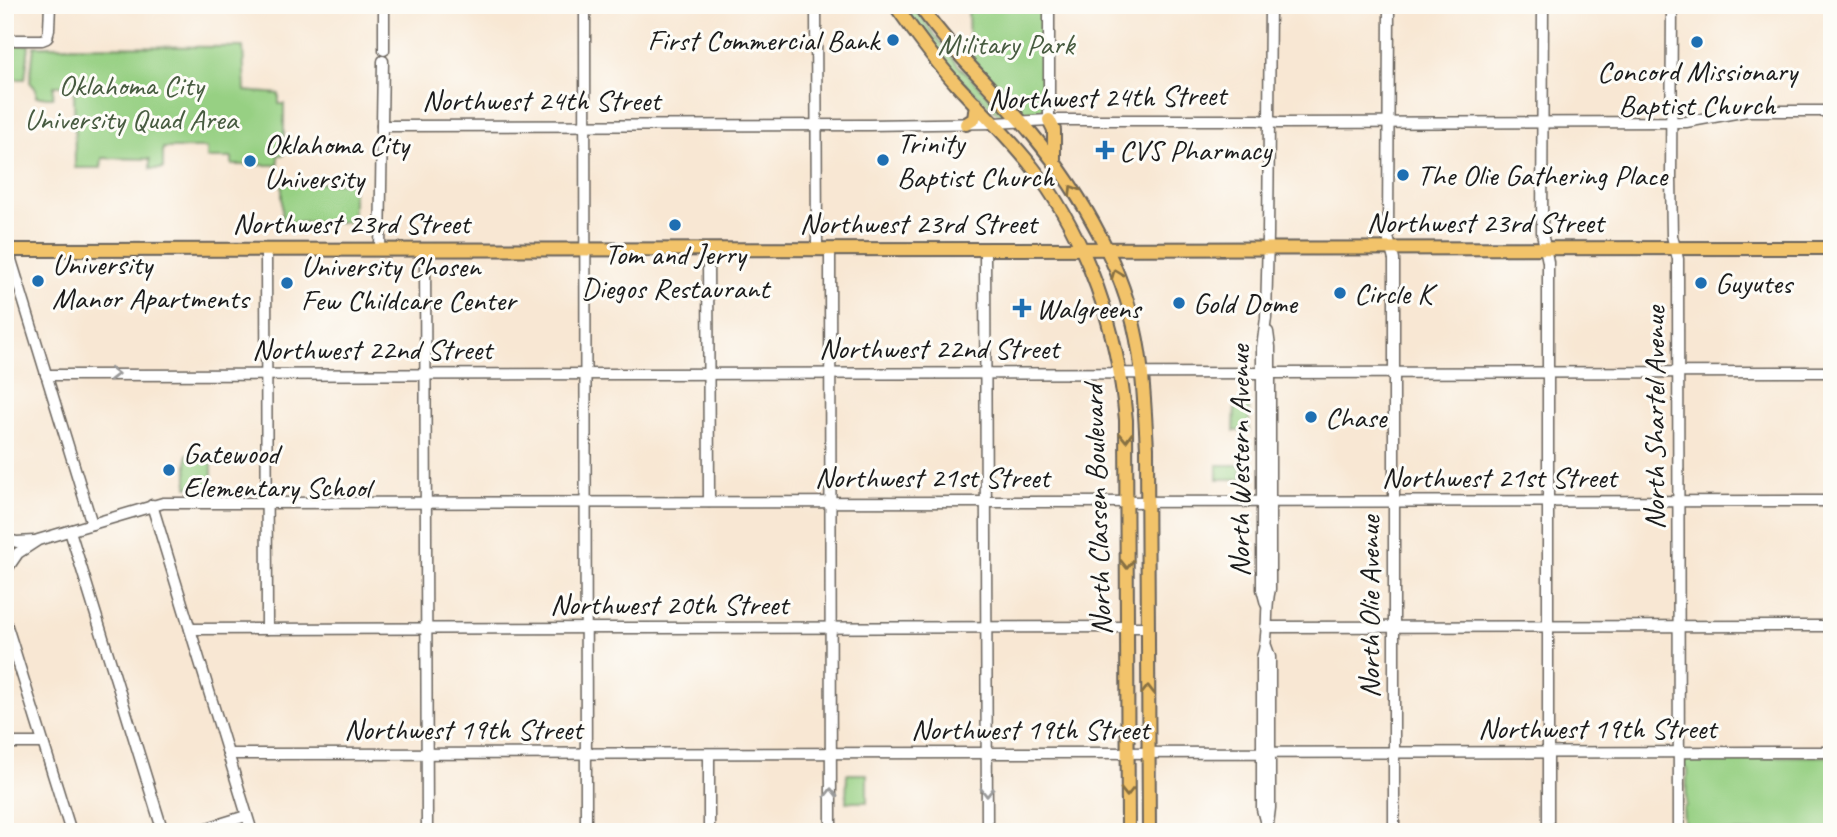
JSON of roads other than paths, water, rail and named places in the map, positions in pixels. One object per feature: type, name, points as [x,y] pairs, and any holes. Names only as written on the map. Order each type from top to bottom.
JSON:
[{"type":"main road","name":"North Classen Boulevard","points":[[895,5],[939,64],[995,123],[1048,187],[1081,249],[1104,312],[1119,372],[1126,420],[1128,832]]},
{"type":"main road","name":"North Classen Boulevard","points":[[919,5],[950,47],[1054,161],[1106,248],[1135,332],[1145,410],[1149,832]]},
{"type":"main road","points":[[966,124],[975,117],[976,104]]},
{"type":"main road","points":[[1049,120],[1054,131],[1054,161]]},
{"type":"main road","name":"Northwest 23rd Street","points":[[6,250],[1832,248]]},
{"type":"street","points":[[5,40],[47,38],[50,29],[50,5]]},
{"type":"street","points":[[380,250],[384,5]]},
{"type":"street","points":[[585,5],[586,832]]},
{"type":"street","points":[[816,5],[817,124],[830,373],[831,832]]},
{"type":"street","points":[[1049,5],[1049,120]]},
{"type":"street","name":"North Western Avenue","points":[[1267,830],[1262,809],[1266,753],[1262,657],[1266,646],[1266,604],[1262,589],[1266,502],[1266,373],[1270,347],[1266,318],[1270,5]]},
{"type":"street","name":"North Olie Avenue","points":[[1389,5],[1388,237],[1394,260],[1394,832]]},
{"type":"street","points":[[1543,5],[1542,233],[1548,262],[1548,832]]},
{"type":"street","name":"North Shartel Avenue","points":[[1672,5],[1672,236],[1678,259],[1679,832]]},
{"type":"street","name":"Northwest 24th Street","points":[[382,126],[966,124],[1049,120],[1671,122],[1694,121],[1747,111],[1832,111]]},
{"type":"street","points":[[425,249],[427,832]]},
{"type":"street","points":[[708,249],[709,502]]},
{"type":"street","points":[[985,249],[987,832]]},
{"type":"street","points":[[6,250],[92,524]]},
{"type":"street","points":[[266,250],[267,629]]},
{"type":"street","name":"Northwest 22nd Street","points":[[46,374],[1832,372]]},
{"type":"street","name":"Northwest 21st Street","points":[[5,539],[38,540],[152,505],[1832,501]]},
{"type":"street","points":[[152,505],[252,832]]},
{"type":"street","points":[[69,531],[163,832]]},
{"type":"street","name":"Northwest 21st Street","points":[[5,572],[18,553],[38,540]]},
{"type":"street","points":[[5,620],[71,832]]},
{"type":"street","points":[[1266,627],[1832,626]]},
{"type":"street","name":"Northwest 20th Street","points":[[190,629],[1148,627]]},
{"type":"street","points":[[5,743],[43,743]]},
{"type":"street","name":"Northwest 19th Street","points":[[228,754],[1832,752]]},
{"type":"street","points":[[709,754],[709,832]]},
{"type":"street","points":[[194,832],[247,816]]},
{"type":"place","name":"First Commercial Bank","points":[[893,40]]},
{"type":"place","name":"Concord Missionary Baptist Church","points":[[1697,42]]},
{"type":"place","name":"CVS Pharmacy","points":[[1105,150]]},
{"type":"place","name":"Trinity Baptist Church","points":[[883,160]]},
{"type":"place","name":"Oklahoma City University","points":[[250,161]]},
{"type":"place","name":"The Olie Gathering Place","points":[[1403,175]]},
{"type":"place","name":"Tom and Jerry Diegos Restaurant","points":[[675,225]]},
{"type":"place","name":"University Manor Apartments","points":[[38,281]]},
{"type":"place","name":"University Chosen Few Childcare Center","points":[[287,283]]},
{"type":"place","name":"Guyutes","points":[[1701,283]]},
{"type":"place","name":"Circle K","points":[[1340,293]]},
{"type":"place","name":"Gold Dome","points":[[1179,303]]},
{"type":"place","name":"Walgreens","points":[[1022,308]]},
{"type":"place","name":"Chase","points":[[1311,417]]},
{"type":"place","name":"Gatewood Elementary School","points":[[169,470]]},
{"type":"park label","name":"Military Park","points":[[1006,44]]},
{"type":"park label","name":"Oklahoma City University Quad Area","points":[[131,102]]}]
